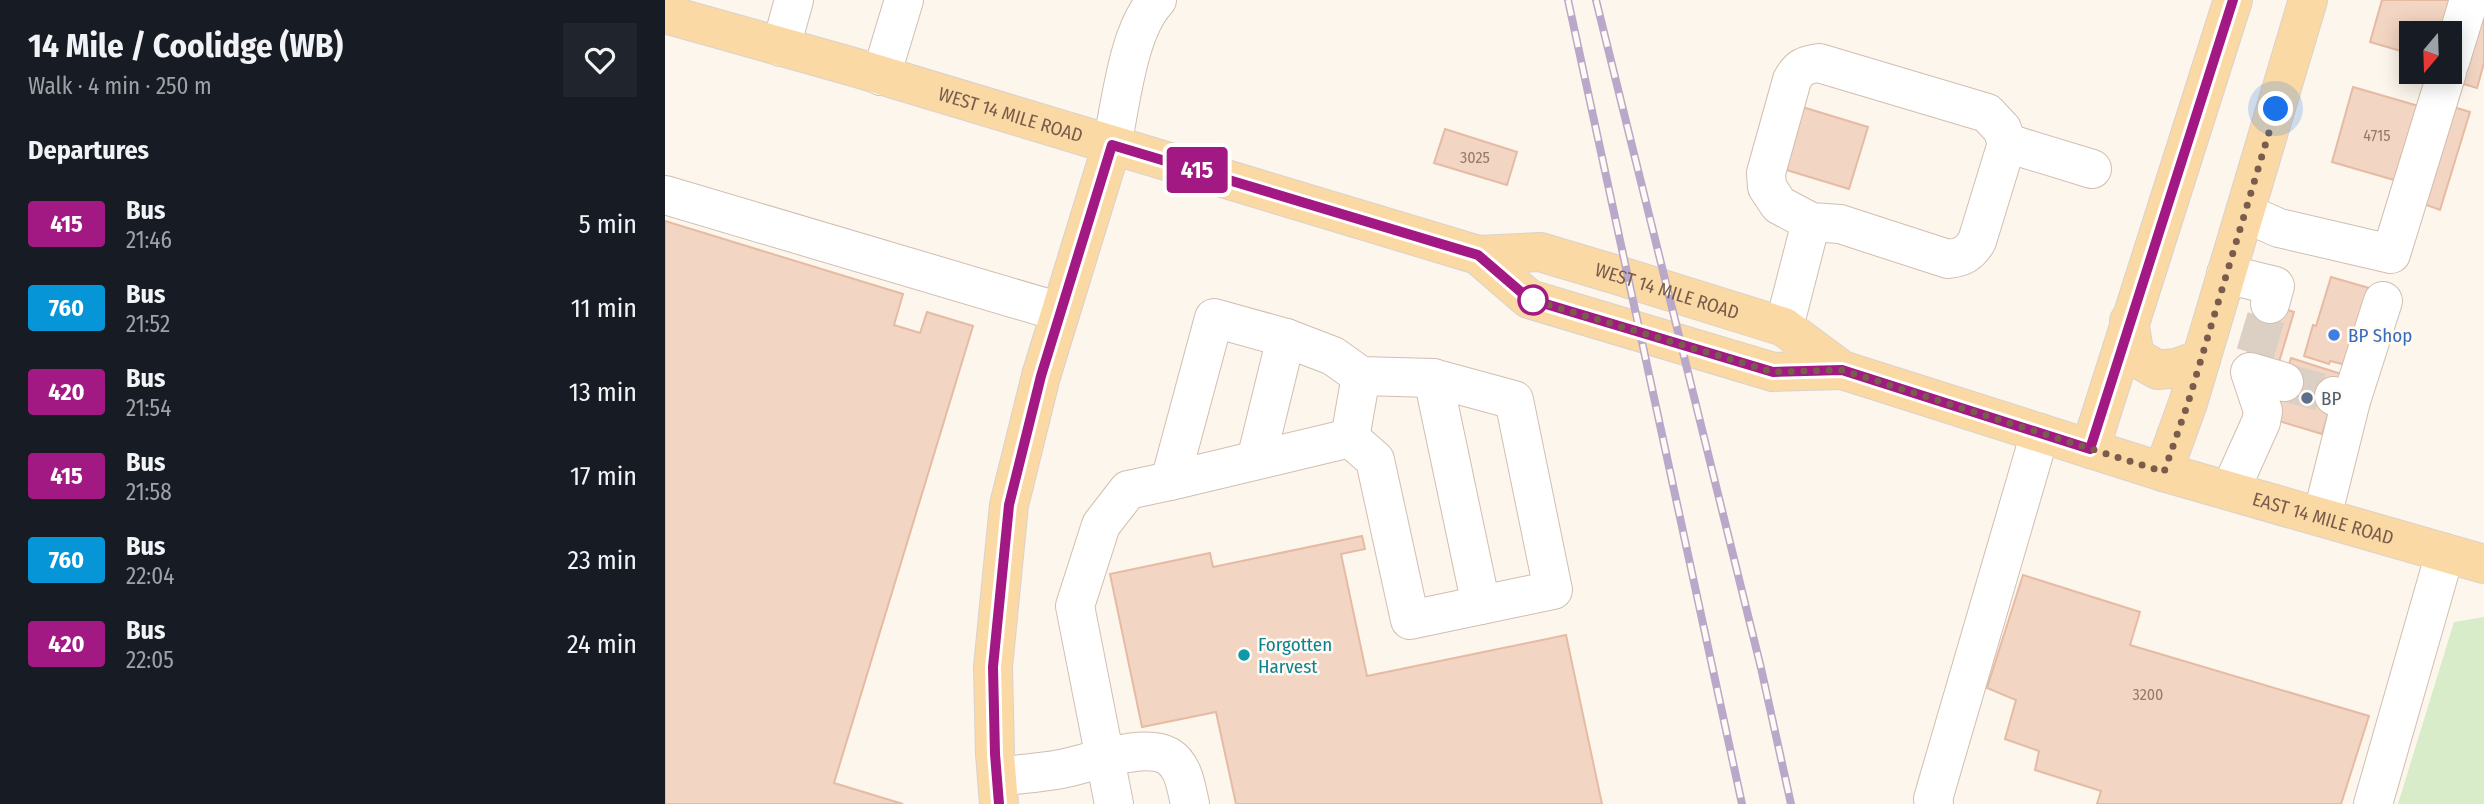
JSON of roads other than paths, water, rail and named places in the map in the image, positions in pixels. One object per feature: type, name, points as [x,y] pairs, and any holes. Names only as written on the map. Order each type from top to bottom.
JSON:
[{"type":"main road","points":[[2090,449],[2233,0]]},
{"type":"main road","points":[[2164,472],[2201,359],[2308,0]]},
{"type":"main road","name":"WEST 14 MILE ROAD","points":[[665,14],[1478,255],[1540,252],[1784,327],[1842,370],[2164,472]]},
{"type":"main road","points":[[998,791],[993,667],[1009,505],[1041,376],[1112,145]]},
{"type":"main road","name":"WEST 14 MILE ROAD","points":[[1478,255],[1529,299],[1773,372],[1842,370]]},
{"type":"main road","points":[[2129,321],[2135,357],[2158,370],[2176,368],[2201,359]]},
{"type":"main road","name":"EAST 14 MILE ROAD","points":[[2164,472],[2484,564]]},
{"type":"lane","points":[[781,47],[794,0]]},
{"type":"lane","points":[[881,76],[904,0]]},
{"type":"lane","points":[[2462,23],[2469,0]]},
{"type":"lane","points":[[1112,145],[1145,3]]},
{"type":"lane","points":[[1819,63],[1987,113],[2002,129],[2007,143],[1977,241],[1971,251],[1961,257],[1948,259],[1840,224],[1811,222],[1779,205],[1767,187],[1766,173],[1792,80],[1797,70],[1806,65],[1819,63]]},
{"type":"lane","points":[[2245,213],[2279,228],[2391,254],[2443,84]]},
{"type":"lane","points":[[2007,143],[2092,169]]},
{"type":"lane","points":[[665,195],[1061,312]]},
{"type":"lane","points":[[1784,327],[1811,222]]},
{"type":"lane","points":[[2226,274],[2275,286],[2270,304]]},
{"type":"lane","points":[[2322,517],[2342,399],[2383,301]]},
{"type":"lane","points":[[1170,481],[1214,318],[1286,338],[1333,356],[1361,376],[1433,377],[1514,400],[1553,590],[1411,620],[1375,460],[1350,438]]},
{"type":"lane","points":[[1256,460],[1286,338]]},
{"type":"lane","points":[[2201,359],[2263,369],[2261,422],[2230,491]]},
{"type":"lane","points":[[1350,438],[1361,376]]},
{"type":"lane","points":[[1433,377],[1481,605]]},
{"type":"lane","points":[[1934,804],[1933,799],[2040,433]]},
{"type":"lane","points":[[1114,804],[1075,606],[1101,525],[1128,490],[1350,438]]},
{"type":"lane","points":[[2373,804],[2445,553]]},
{"type":"lane","points":[[998,791],[1061,769],[1103,758],[1149,751],[1169,756],[1183,773],[1190,804]]},
{"type":"tunnel","points":[[2255,354],[2270,304]]},
{"type":"tunnel","points":[[2284,382],[2334,396]]},
{"type":"railway","points":[[1568,0],[1742,804]]},
{"type":"railway","points":[[1596,0],[1761,668],[1791,804]]},
{"type":"place","name":"BP Shop","points":[[2334,335]]},
{"type":"place","name":"BP","points":[[2307,398]]},
{"type":"place","name":"Forgotten Harvest","points":[[1244,655]]}]
